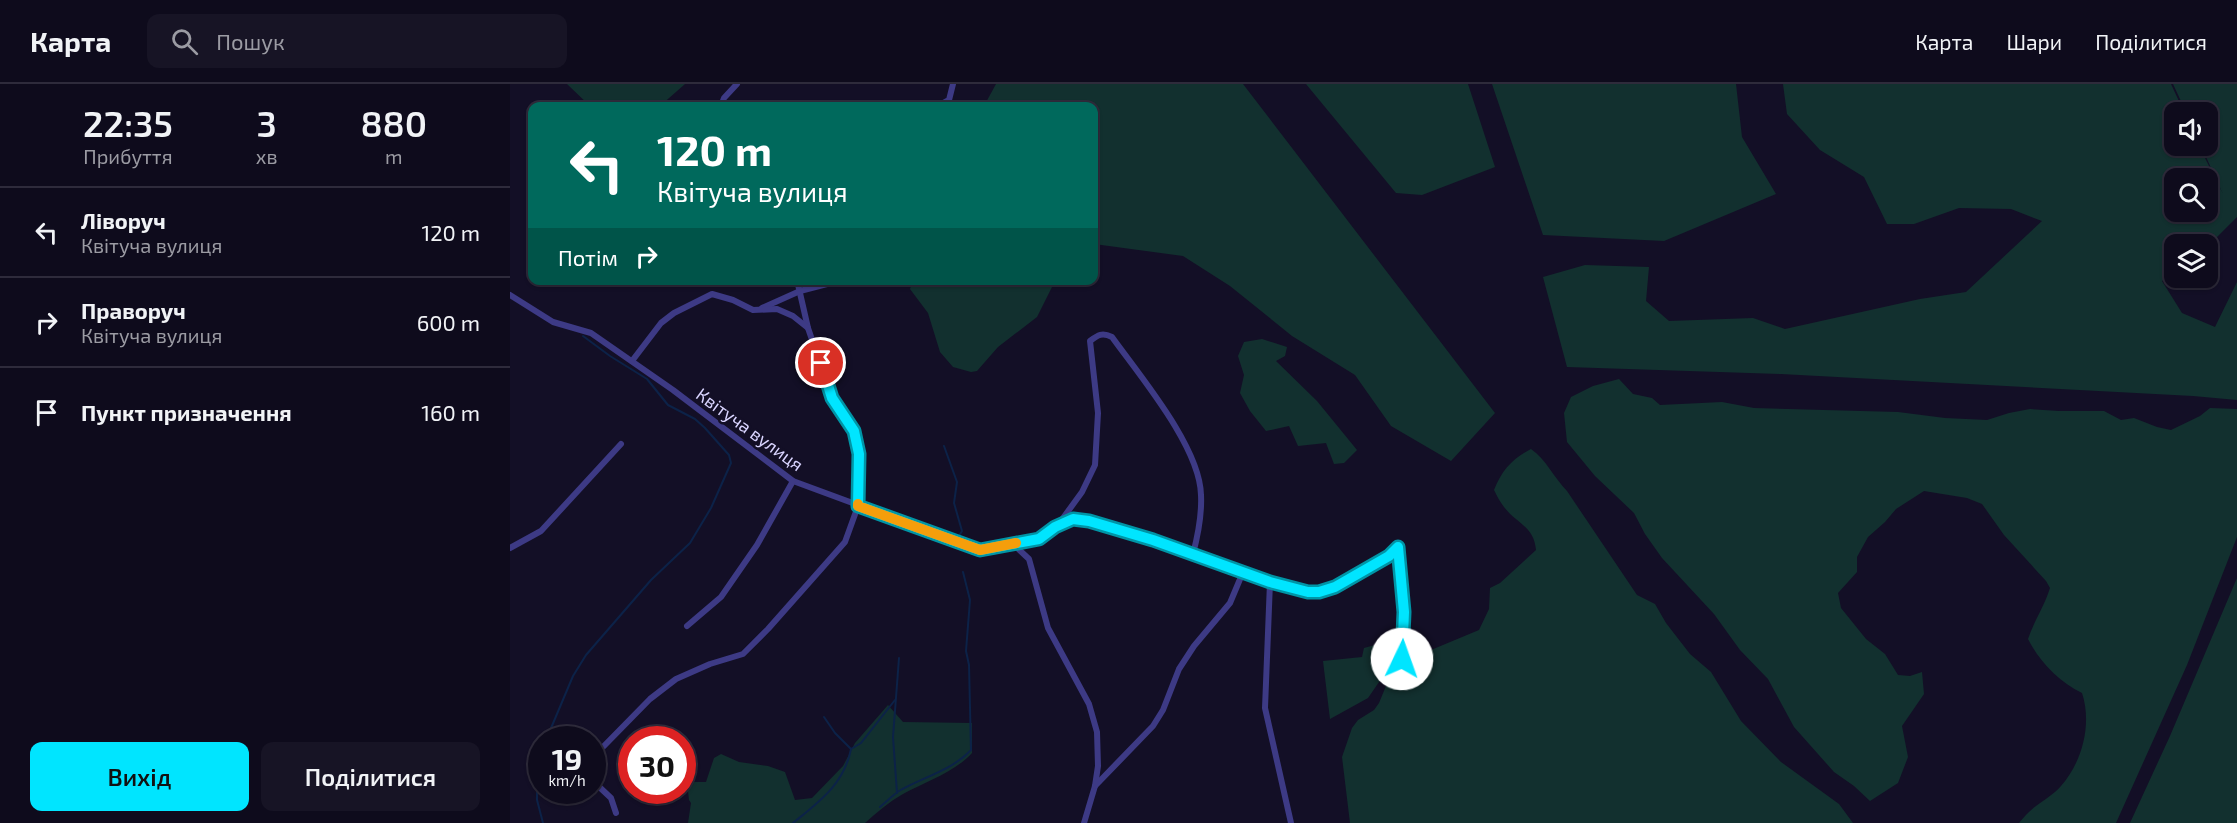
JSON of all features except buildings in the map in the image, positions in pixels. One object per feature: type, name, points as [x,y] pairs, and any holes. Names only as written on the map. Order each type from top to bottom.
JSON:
[{"type":"street","points":[[722,102],[737,84]]},
{"type":"street","points":[[945,102],[949,100],[953,84]]},
{"type":"street","points":[[616,813],[611,798],[594,782],[593,776],[602,748],[650,699],[676,679],[710,664],[743,654],[845,542],[858,506],[859,454],[854,431],[832,398],[808,328],[798,285]]},
{"type":"street","points":[[759,309],[800,291],[822,285]]},
{"type":"street","points":[[632,361],[661,323],[674,313],[712,294],[733,300],[753,310],[777,309],[793,316],[808,328]]},
{"type":"street","name":"Квітуча вулиця","points":[[510,295],[553,322],[591,333],[632,361],[793,482],[980,550],[1039,539],[1057,526],[1073,519],[1089,521],[1193,554],[1270,582],[1308,592],[1327,590],[1389,556],[1398,547],[1404,612],[1403,648],[1402,659],[1390,679]]},
{"type":"street","points":[[1057,526],[1082,492],[1095,465],[1098,413],[1090,341],[1099,334],[1105,334],[1112,337],[1180,432],[1192,458],[1202,493],[1200,526],[1193,554]]},
{"type":"street","points":[[510,548],[541,531],[621,444]]},
{"type":"street","points":[[687,626],[720,597],[757,545],[793,482]]},
{"type":"street","points":[[1013,544],[1029,559],[1048,628],[1089,704],[1097,732],[1098,766],[1095,786],[1083,823]]},
{"type":"street","points":[[1095,786],[1153,726],[1163,710],[1179,669],[1194,646],[1230,603],[1242,572]]},
{"type":"street","points":[[1270,582],[1265,708],[1291,823]]},
{"type":"green space","points":[[567,84],[685,84],[665,102],[586,102]]},
{"type":"green space","points":[[996,84],[1243,84],[1495,413],[1451,461],[1391,426],[1355,375],[1292,336],[1230,286],[1183,256],[1098,245],[1098,102],[986,102]]},
{"type":"green space","points":[[1306,84],[1468,84],[1495,167],[1422,195],[1396,193]]},
{"type":"green space","points":[[1492,84],[1736,84],[1742,137],[1776,194],[1664,241],[1543,235]]},
{"type":"green space","points":[[1783,84],[2171,84],[2179,102],[2164,102],[2164,156],[2204,156],[2210,168],[2164,168],[2164,222],[2218,222],[2218,184],[2223,194],[2218,183],[2218,168],[2211,168],[2206,156],[2218,156],[2218,102],[2181,102],[2173,84],[2237,84],[2237,217],[2218,236],[2218,234],[2164,234],[2164,280],[2162,281],[2164,288],[2166,288],[2182,313],[2215,327],[2237,282],[2237,400],[1781,374],[1567,367],[1543,277],[1585,265],[1649,267],[1646,301],[1669,321],[1753,318],[1785,329],[1920,299],[1966,292],[2042,221],[2011,209],[1959,208],[1914,224],[1887,224],[1864,177],[1820,150],[1787,114]]},
{"type":"green space","points":[[911,285],[1053,285],[1037,317],[998,347],[977,371],[971,372],[953,367],[940,352],[928,313],[910,289]]},
{"type":"green space","points":[[1262,339],[1287,347],[1285,356],[1276,361],[1317,401],[1357,450],[1344,463],[1334,464],[1326,443],[1298,446],[1289,426],[1266,431],[1250,411],[1240,393],[1244,375],[1238,356],[1244,342]]},
{"type":"green space","points":[[1619,379],[1633,394],[1652,398],[1660,405],[1722,402],[1754,408],[1898,412],[1987,420],[2030,409],[2104,411],[2121,420],[2134,418],[2171,430],[2200,416],[2210,408],[2237,409],[2237,537],[2187,665],[2116,823],[2019,823],[2031,810],[2058,789],[2069,776],[2084,741],[2085,705],[2082,693],[2065,683],[2050,670],[2028,639],[2050,588],[2004,535],[1982,504],[1967,498],[1924,491],[1896,509],[1868,537],[1857,557],[1857,572],[1838,593],[1841,608],[1866,639],[1885,654],[1898,675],[1910,676],[1922,672],[1924,694],[1902,726],[1908,757],[1898,783],[1870,801],[1834,772],[1794,727],[1768,679],[1740,650],[1714,614],[1662,558],[1634,513],[1595,476],[1567,442],[1564,413],[1571,397],[1593,386]]},
{"type":"green space","points":[[1531,449],[1567,491],[1637,595],[1655,604],[1666,623],[1690,654],[1711,672],[1741,721],[1781,762],[1839,804],[1853,823],[1350,823],[1342,757],[1352,728],[1358,720],[1374,710],[1386,686],[1414,660],[1431,650],[1479,630],[1489,609],[1490,588],[1500,583],[1536,550],[1535,542],[1528,530],[1509,513],[1494,490],[1508,466]]},
{"type":"green space","points":[[2237,578],[2237,823],[2130,823],[2170,736]]},
{"type":"green space","points":[[1389,641],[1396,648],[1388,669],[1368,698],[1330,719],[1323,661],[1362,657],[1364,648]]},
{"type":"green space","points":[[888,705],[903,722],[972,723],[972,753],[965,760],[893,800],[865,823],[688,823],[691,804],[696,804],[696,782],[706,782],[714,758],[721,754],[739,762],[768,766],[785,772],[795,800],[812,798],[843,766],[855,743]]},
{"type":"waterway","points":[[552,726],[573,676],[586,655],[651,580],[690,543],[711,508],[731,463],[729,455],[695,419],[668,405],[647,379],[583,336]]},
{"type":"waterway","points":[[944,446],[957,482],[954,503],[962,531],[959,536]]},
{"type":"waterway","points":[[880,807],[899,791],[946,769],[971,750],[969,665],[966,651],[970,600],[963,572]]},
{"type":"waterway","points":[[897,793],[893,737],[899,658]]},
{"type":"waterway","points":[[851,749],[861,743],[895,700]]},
{"type":"waterway","points":[[793,823],[837,782],[848,761],[851,749],[835,733],[824,717]]},
{"type":"waterway","points":[[538,804],[543,823]]},
{"type":"slow traffic","points":[[858,504],[858,506],[905,524],[980,550],[1016,543]]},
{"type":"route","points":[[821,363],[832,398],[854,431],[859,454],[858,506],[980,550],[1039,539],[1055,527],[1073,519],[1089,521],[1153,540],[1270,582],[1308,592],[1319,592],[1335,587],[1389,556],[1398,547],[1404,612],[1402,659]]}]
